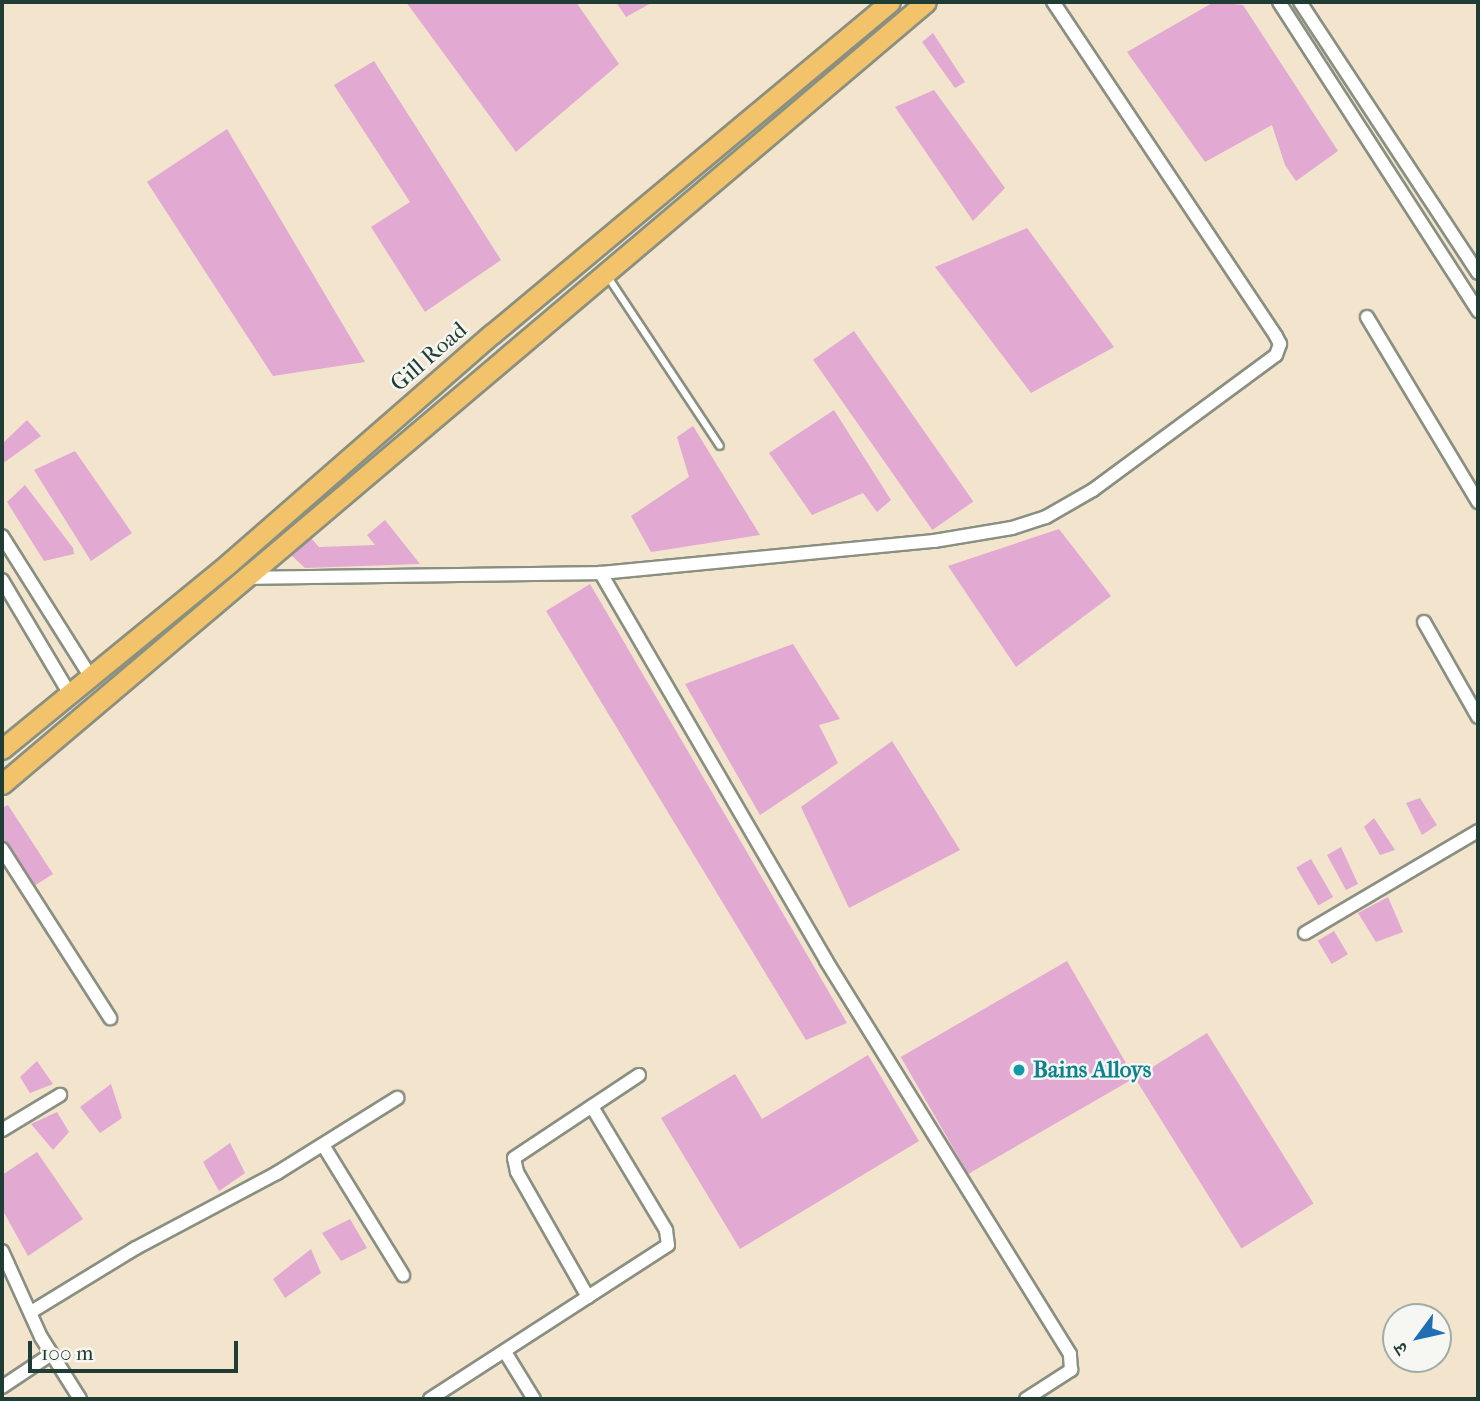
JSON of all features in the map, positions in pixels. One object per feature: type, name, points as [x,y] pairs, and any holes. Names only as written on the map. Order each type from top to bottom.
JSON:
[{"type":"main road","name":"Gill Road","points":[[2,749],[68,691],[228,564],[492,334],[890,2]]},
{"type":"main road","points":[[2,784],[926,2]]},
{"type":"street","points":[[244,578],[601,573],[947,539],[1012,528],[1082,497],[1276,355],[1280,344],[1053,2]]},
{"type":"street","points":[[1279,2],[1478,312]]},
{"type":"street","points":[[1300,2],[1478,272]]},
{"type":"street","points":[[1343,103],[1360,92]]},
{"type":"street","points":[[1367,317],[1478,500]]},
{"type":"street","points":[[2,536],[89,674]]},
{"type":"street","points":[[24,570],[3,581],[68,691]]},
{"type":"street","points":[[601,573],[826,960],[1070,1354],[1071,1370],[1026,1399]]},
{"type":"street","points":[[1424,622],[1478,718]]},
{"type":"street","points":[[46,654],[67,640]]},
{"type":"street","points":[[1305,933],[1478,831]]},
{"type":"street","points":[[2,849],[110,1018]]},
{"type":"street","points":[[588,1297],[514,1164],[519,1153],[639,1075]]},
{"type":"street","points":[[2,1130],[60,1095]]},
{"type":"street","points":[[31,1312],[323,1145],[397,1098]]},
{"type":"street","points":[[430,1399],[668,1245],[671,1238],[592,1107]]},
{"type":"street","points":[[323,1145],[403,1275]]},
{"type":"street","points":[[2,1251],[50,1355],[80,1399]]},
{"type":"street","points":[[505,1352],[534,1399]]},
{"type":"street","points":[[2,1387],[50,1355]]},
{"type":"lane","points":[[605,273],[720,446]]},
{"type":"building","points":[[406,2],[576,2],[619,64],[516,152]]},
{"type":"building","points":[[616,2],[653,2],[626,17]]},
{"type":"building","points":[[1214,2],[1243,5],[1338,151],[1296,181],[1285,165],[1272,125],[1205,162],[1127,52]]},
{"type":"building","points":[[933,33],[965,82],[955,88],[922,42]]},
{"type":"building","points":[[374,61],[501,260],[425,312],[371,227],[410,202],[334,85]]},
{"type":"building","points":[[934,90],[1005,188],[973,221],[895,107]]},
{"type":"building","points":[[227,129],[365,362],[273,376],[147,182]]},
{"type":"building","points":[[1027,228],[1114,347],[1031,393],[935,267]]},
{"type":"building","points":[[854,331],[973,501],[932,530],[813,360]]},
{"type":"building","points":[[834,410],[891,500],[877,512],[863,493],[812,515],[769,453]]},
{"type":"building","points":[[27,420],[41,436],[2,464],[2,444]]},
{"type":"building","points":[[693,426],[760,535],[651,552],[631,516],[689,477],[677,437]]},
{"type":"building","points":[[75,451],[132,533],[91,561],[34,470]]},
{"type":"building","points":[[25,485],[73,548],[74,554],[44,561],[7,502]]},
{"type":"building","points":[[385,520],[420,564],[305,568],[290,554],[310,537],[319,547],[375,545],[367,535]]},
{"type":"building","points":[[1059,529],[1111,596],[1016,667],[948,566]]},
{"type":"building","points":[[590,584],[847,1023],[806,1040],[546,611]]},
{"type":"building","points":[[793,644],[840,719],[819,725],[838,763],[760,815],[685,684]]},
{"type":"building","points":[[892,741],[960,850],[849,908],[801,807]]},
{"type":"building","points":[[1420,798],[1437,825],[1422,835],[1406,803]]},
{"type":"building","points":[[8,805],[53,874],[34,886],[2,837],[2,808]]},
{"type":"building","points":[[1374,818],[1395,850],[1380,855],[1364,827]]},
{"type":"building","points":[[1341,847],[1358,884],[1346,890],[1327,855]]},
{"type":"building","points":[[1311,859],[1333,897],[1318,906],[1296,868]]},
{"type":"building","points":[[1388,897],[1403,932],[1376,942],[1358,913]]},
{"type":"building","points":[[1334,931],[1348,954],[1332,964],[1318,941]]},
{"type":"building","name":"Bains Alloys","points":[[1067,961],[1134,1078],[968,1174],[901,1057]]},
{"type":"building","name":"Bains Alloys","points":[[1207,1033],[1314,1203],[1241,1249],[1135,1078]]},
{"type":"building","points":[[868,1055],[919,1141],[740,1249],[661,1118],[735,1074],[762,1119]]},
{"type":"building","points":[[37,1061],[53,1084],[30,1093],[20,1077]]},
{"type":"building","points":[[111,1084],[122,1118],[100,1133],[80,1107]]},
{"type":"building","points":[[57,1112],[69,1132],[53,1150],[31,1124]]},
{"type":"building","points":[[230,1143],[245,1173],[219,1191],[203,1162]]},
{"type":"building","points":[[37,1152],[83,1219],[28,1256],[2,1209],[2,1175]]},
{"type":"building","points":[[350,1219],[367,1248],[341,1261],[322,1233]]},
{"type":"building","points":[[311,1249],[321,1273],[285,1298],[273,1279]]},
{"type":"place","name":"Bains Alloys","points":[[1019,1070]]}]
